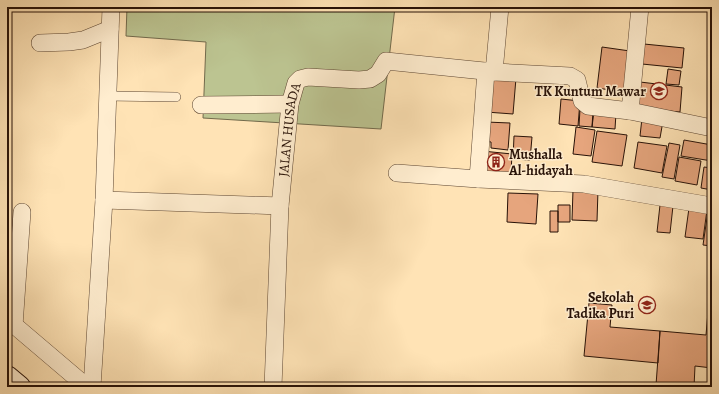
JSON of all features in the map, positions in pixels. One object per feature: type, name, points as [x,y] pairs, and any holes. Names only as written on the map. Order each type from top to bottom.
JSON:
[{"type":"street","points":[[92,387],[104,200],[111,7]]},
{"type":"street","points":[[478,179],[490,72],[500,7]]},
{"type":"street","points":[[630,110],[639,33],[640,7]]},
{"type":"street","points":[[40,43],[83,40],[110,29]]},
{"type":"street","name":"JALAN HUSADA","points":[[273,387],[280,206],[290,104],[296,83],[300,79],[308,77],[359,80],[370,79],[378,74],[386,61],[490,72]]},
{"type":"street","points":[[490,72],[570,76],[577,80],[582,101],[588,106],[630,110],[712,128]]},
{"type":"street","points":[[201,105],[290,104]]},
{"type":"street","points":[[397,172],[478,179],[584,184],[712,206]]},
{"type":"street","points":[[104,200],[280,206]]},
{"type":"street","points":[[22,212],[11,322],[87,387]]},
{"type":"street","points":[[7,377],[19,387]]},
{"type":"lane","points":[[107,96],[176,97]]},
{"type":"green space","points":[[127,7],[395,7],[381,129],[203,118],[206,42],[126,36]]},
{"type":"building","points":[[644,44],[684,48],[682,68],[642,64]]},
{"type":"building","points":[[602,47],[630,51],[624,92],[597,88]]},
{"type":"building","points":[[668,69],[681,71],[679,85],[666,84]]},
{"type":"building","points":[[489,76],[516,78],[513,114],[486,112]]},
{"type":"building","points":[[640,82],[682,87],[680,112],[637,108]]},
{"type":"building","points":[[561,99],[580,101],[578,126],[559,124]]},
{"type":"building","points":[[580,109],[593,111],[592,127],[579,126]]},
{"type":"building","points":[[594,111],[616,113],[615,129],[592,127]]},
{"type":"building","points":[[642,118],[663,121],[660,138],[640,136]]},
{"type":"building","points":[[486,122],[510,123],[508,150],[491,148],[491,142],[485,141]]},
{"type":"building","points":[[576,127],[595,130],[591,156],[573,154]]},
{"type":"building","points":[[597,131],[627,135],[622,166],[592,162]]},
{"type":"building","points":[[514,136],[532,137],[530,160],[513,159]]},
{"type":"building","points":[[684,140],[712,145],[712,161],[681,156]]},
{"type":"building","points":[[638,142],[667,146],[662,173],[634,168]]},
{"type":"building","points":[[669,143],[680,145],[674,179],[662,177]]},
{"type":"building","name":"Mushalla Al-hidayah","points":[[482,151],[512,154],[511,173],[480,171]]},
{"type":"building","points":[[679,157],[701,161],[697,185],[675,181]]},
{"type":"building","points":[[704,167],[712,168],[712,190],[701,188]]},
{"type":"building","points":[[573,190],[598,190],[597,221],[572,220]]},
{"type":"building","points":[[508,193],[538,194],[536,224],[507,222]]},
{"type":"building","points":[[558,205],[570,205],[570,222],[558,222]]},
{"type":"building","points":[[660,205],[673,206],[670,233],[657,232]]},
{"type":"building","points":[[689,208],[707,210],[703,239],[685,237]]},
{"type":"building","points":[[550,211],[558,211],[558,232],[550,232]]},
{"type":"building","points":[[708,211],[712,211],[712,246],[703,245]]},
{"type":"building","points":[[712,266],[712,368],[695,366],[694,387],[656,385],[660,331],[706,335]]},
{"type":"building","points":[[589,303],[612,305],[610,327],[660,331],[658,363],[584,356]]},
{"type":"place","name":"TK Kuntum Mawar","points":[[659,91]]},
{"type":"place","name":"Mushalla Al-hidayah","points":[[496,162]]},
{"type":"place","name":"Sekolah Tadika Puri","points":[[647,305]]}]
